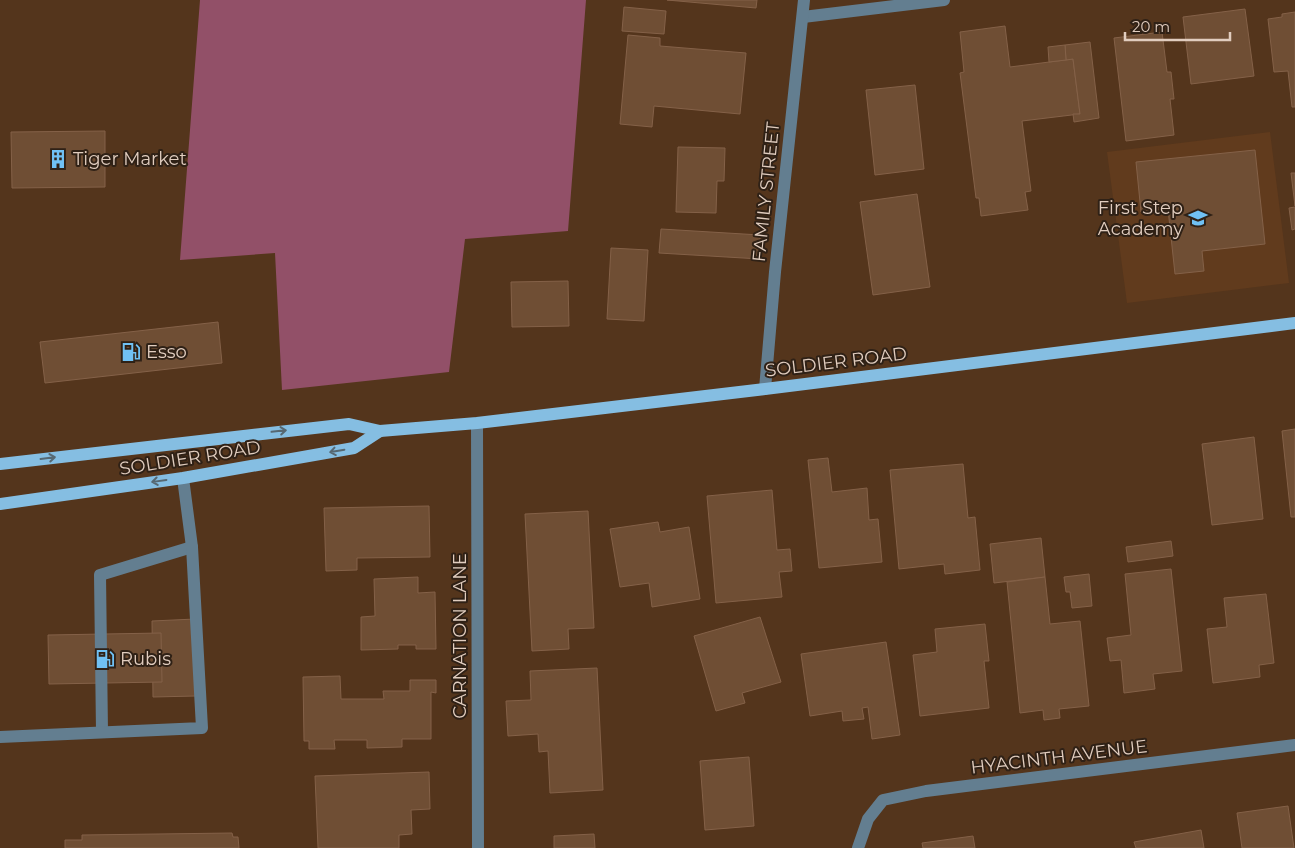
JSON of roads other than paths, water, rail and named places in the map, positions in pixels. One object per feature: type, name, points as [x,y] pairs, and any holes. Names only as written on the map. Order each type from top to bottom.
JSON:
[{"type":"main road","name":"SOLDIER ROAD","points":[[0,464],[348,424],[380,431],[476,423],[1295,323]]},
{"type":"main road","name":"SOLDIER ROAD","points":[[0,504],[184,478],[354,448],[380,431]]},
{"type":"street","name":"FAMILY STREET","points":[[765,389],[775,272],[804,0]]},
{"type":"street","points":[[803,17],[944,0]]},
{"type":"street","name":"CARNATION LANE","points":[[476,423],[478,848]]},
{"type":"street","points":[[0,737],[202,728],[192,547],[184,478]]},
{"type":"street","points":[[102,732],[100,575],[192,547]]},
{"type":"street","name":"HYACINTH AVENUE","points":[[858,848],[868,819],[883,800],[926,791],[1295,745]]},
{"type":"place","name":"Tiger Market","points":[[58,159]]},
{"type":"place","name":"First Step Academy","points":[[1198,218]]},
{"type":"place","name":"Esso","points":[[131,352]]},
{"type":"place","name":"Rubis","points":[[105,659]]}]
